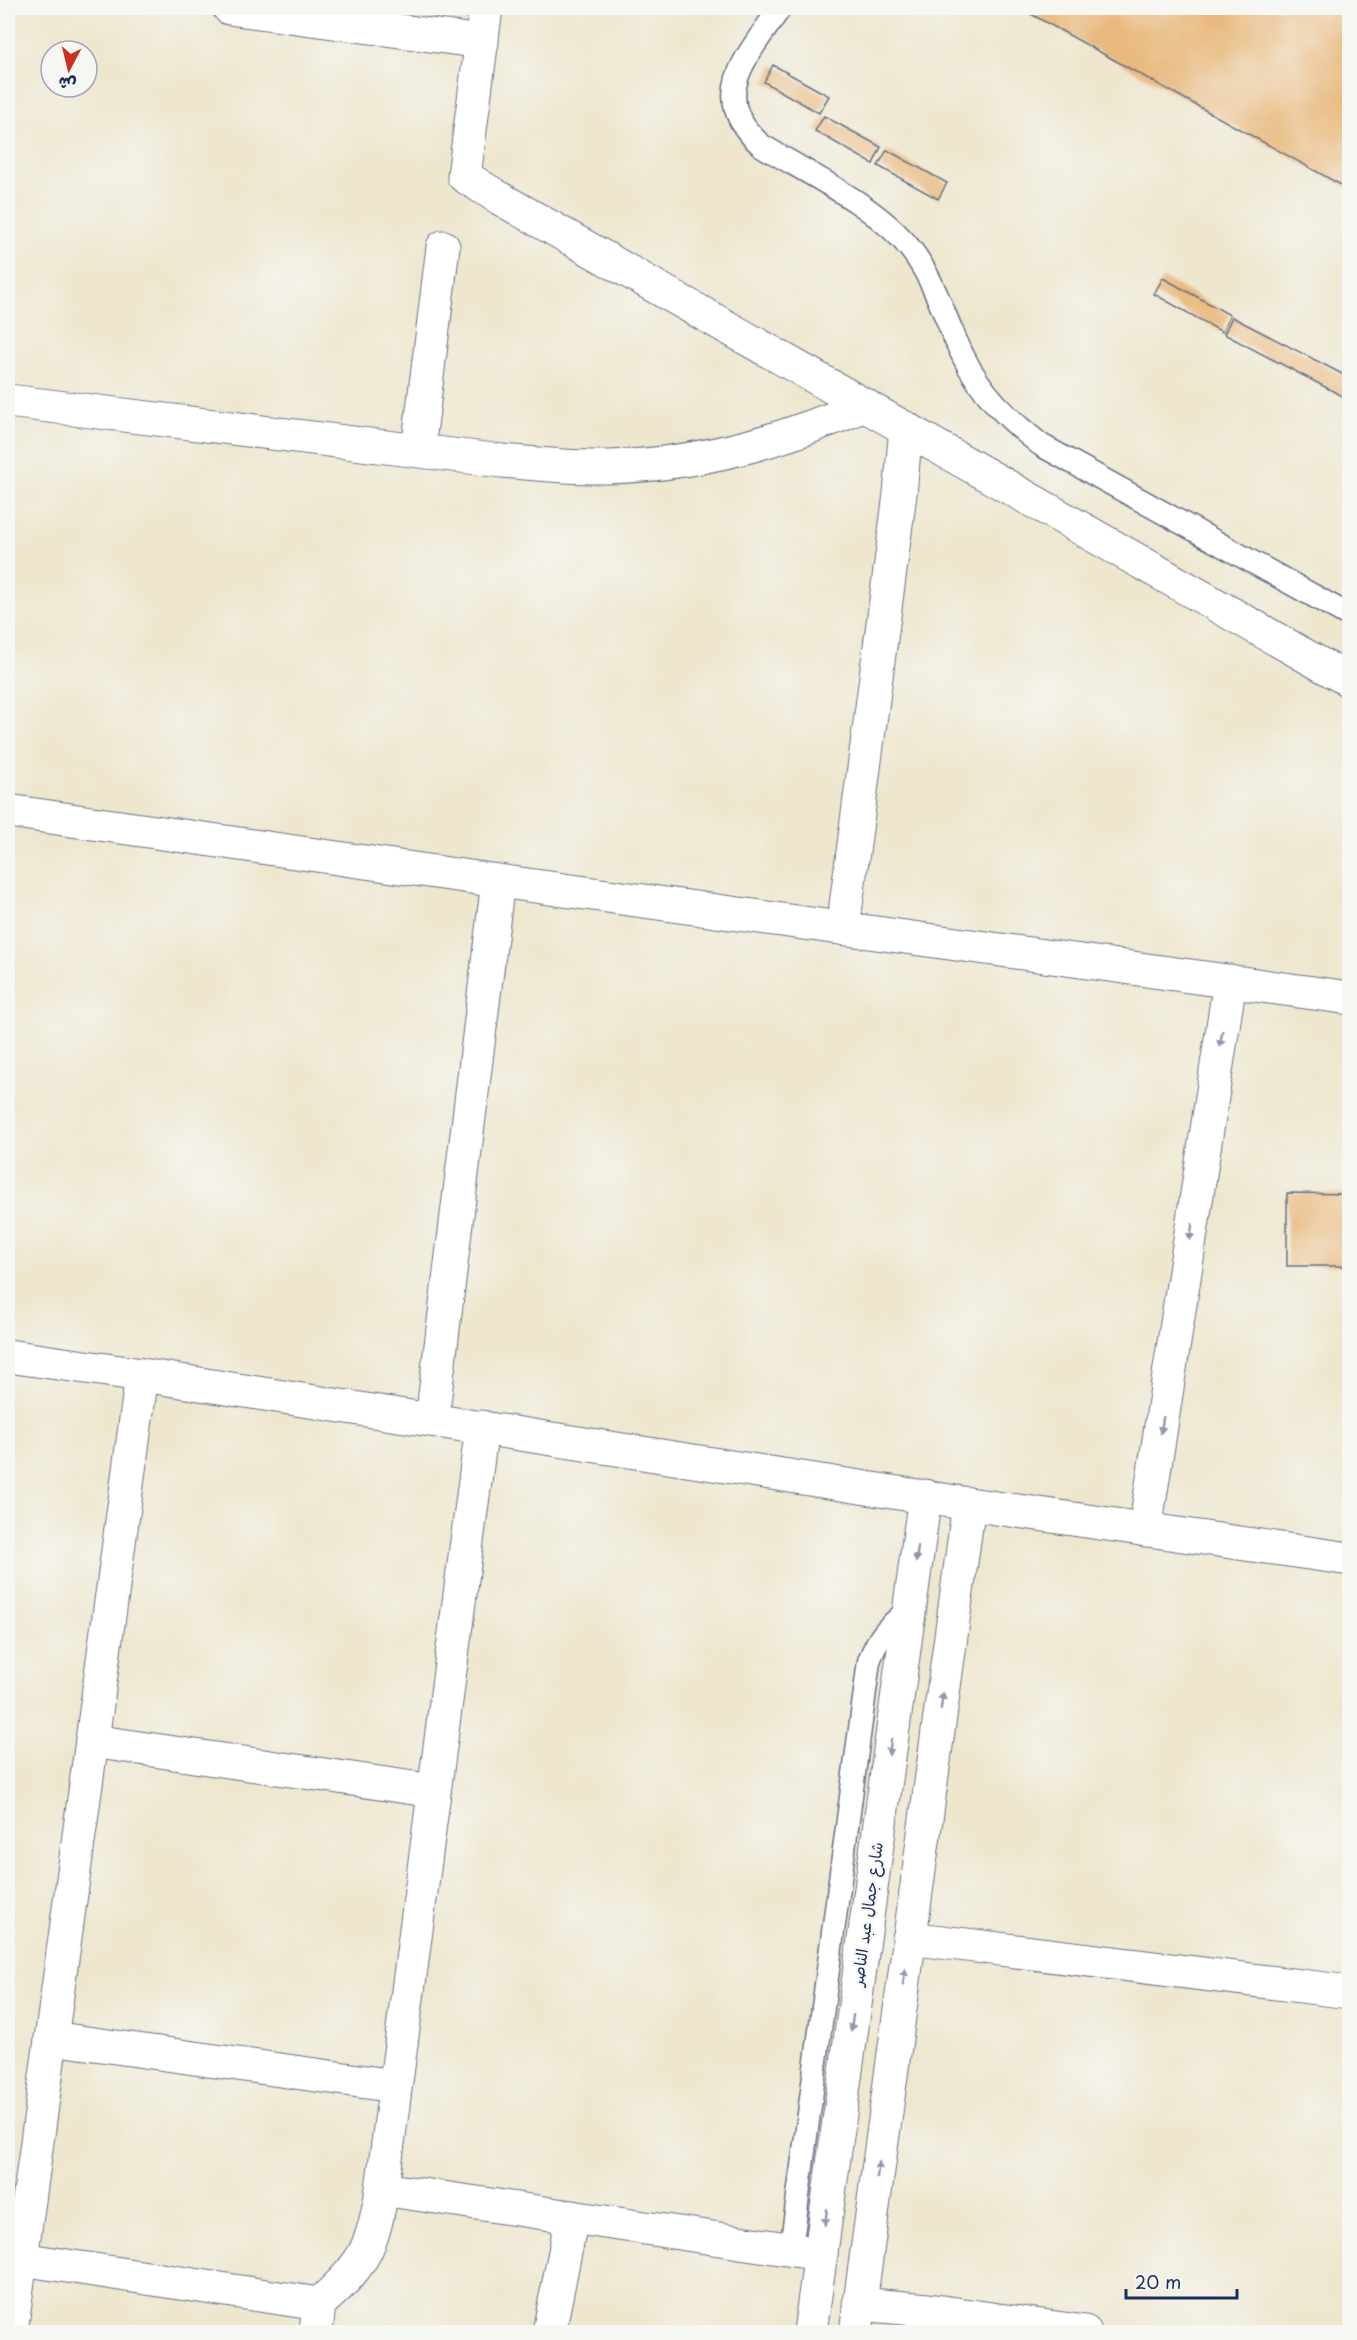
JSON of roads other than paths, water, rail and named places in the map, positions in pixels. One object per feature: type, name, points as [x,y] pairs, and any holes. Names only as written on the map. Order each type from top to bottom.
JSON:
[{"type":"street","points":[[229,8],[482,42]]},
{"type":"street","points":[[486,8],[464,176],[1350,681]]},
{"type":"street","points":[[418,450],[443,247]]},
{"type":"street","points":[[8,401],[555,466],[609,467],[662,463],[714,455],[817,426],[865,405]]},
{"type":"street","points":[[843,928],[900,494],[906,428]]},
{"type":"street","points":[[8,810],[498,881],[1350,998]]},
{"type":"street","points":[[432,1419],[498,881]]},
{"type":"street","points":[[1145,1530],[1230,981]]},
{"type":"street","points":[[8,1356],[432,1419],[969,1504],[1145,1530],[1349,1555]]},
{"type":"street","points":[[11,2332],[142,1375]]},
{"type":"street","points":[[21,2259],[317,2318],[360,2262],[376,2228],[382,2189],[482,1427]]},
{"type":"street","name":"شارع جمال عبد الناصر","points":[[810,2332],[806,2252],[909,1610],[925,1496]]},
{"type":"street","points":[[969,1504],[857,2318],[928,2310],[1085,2332]]},
{"type":"street","points":[[92,1741],[434,1791]]},
{"type":"street","points":[[909,1938],[1350,1992]]},
{"type":"street","points":[[51,2038],[395,2086]]},
{"type":"street","points":[[382,2189],[806,2252]]},
{"type":"street","points":[[549,2332],[572,2217]]},
{"type":"lane","points":[[780,8],[736,77],[733,97],[736,116],[746,132],[761,145],[885,222],[909,246],[927,274],[964,358],[979,383],[997,406],[1017,427],[1041,445],[1350,616]]}]
